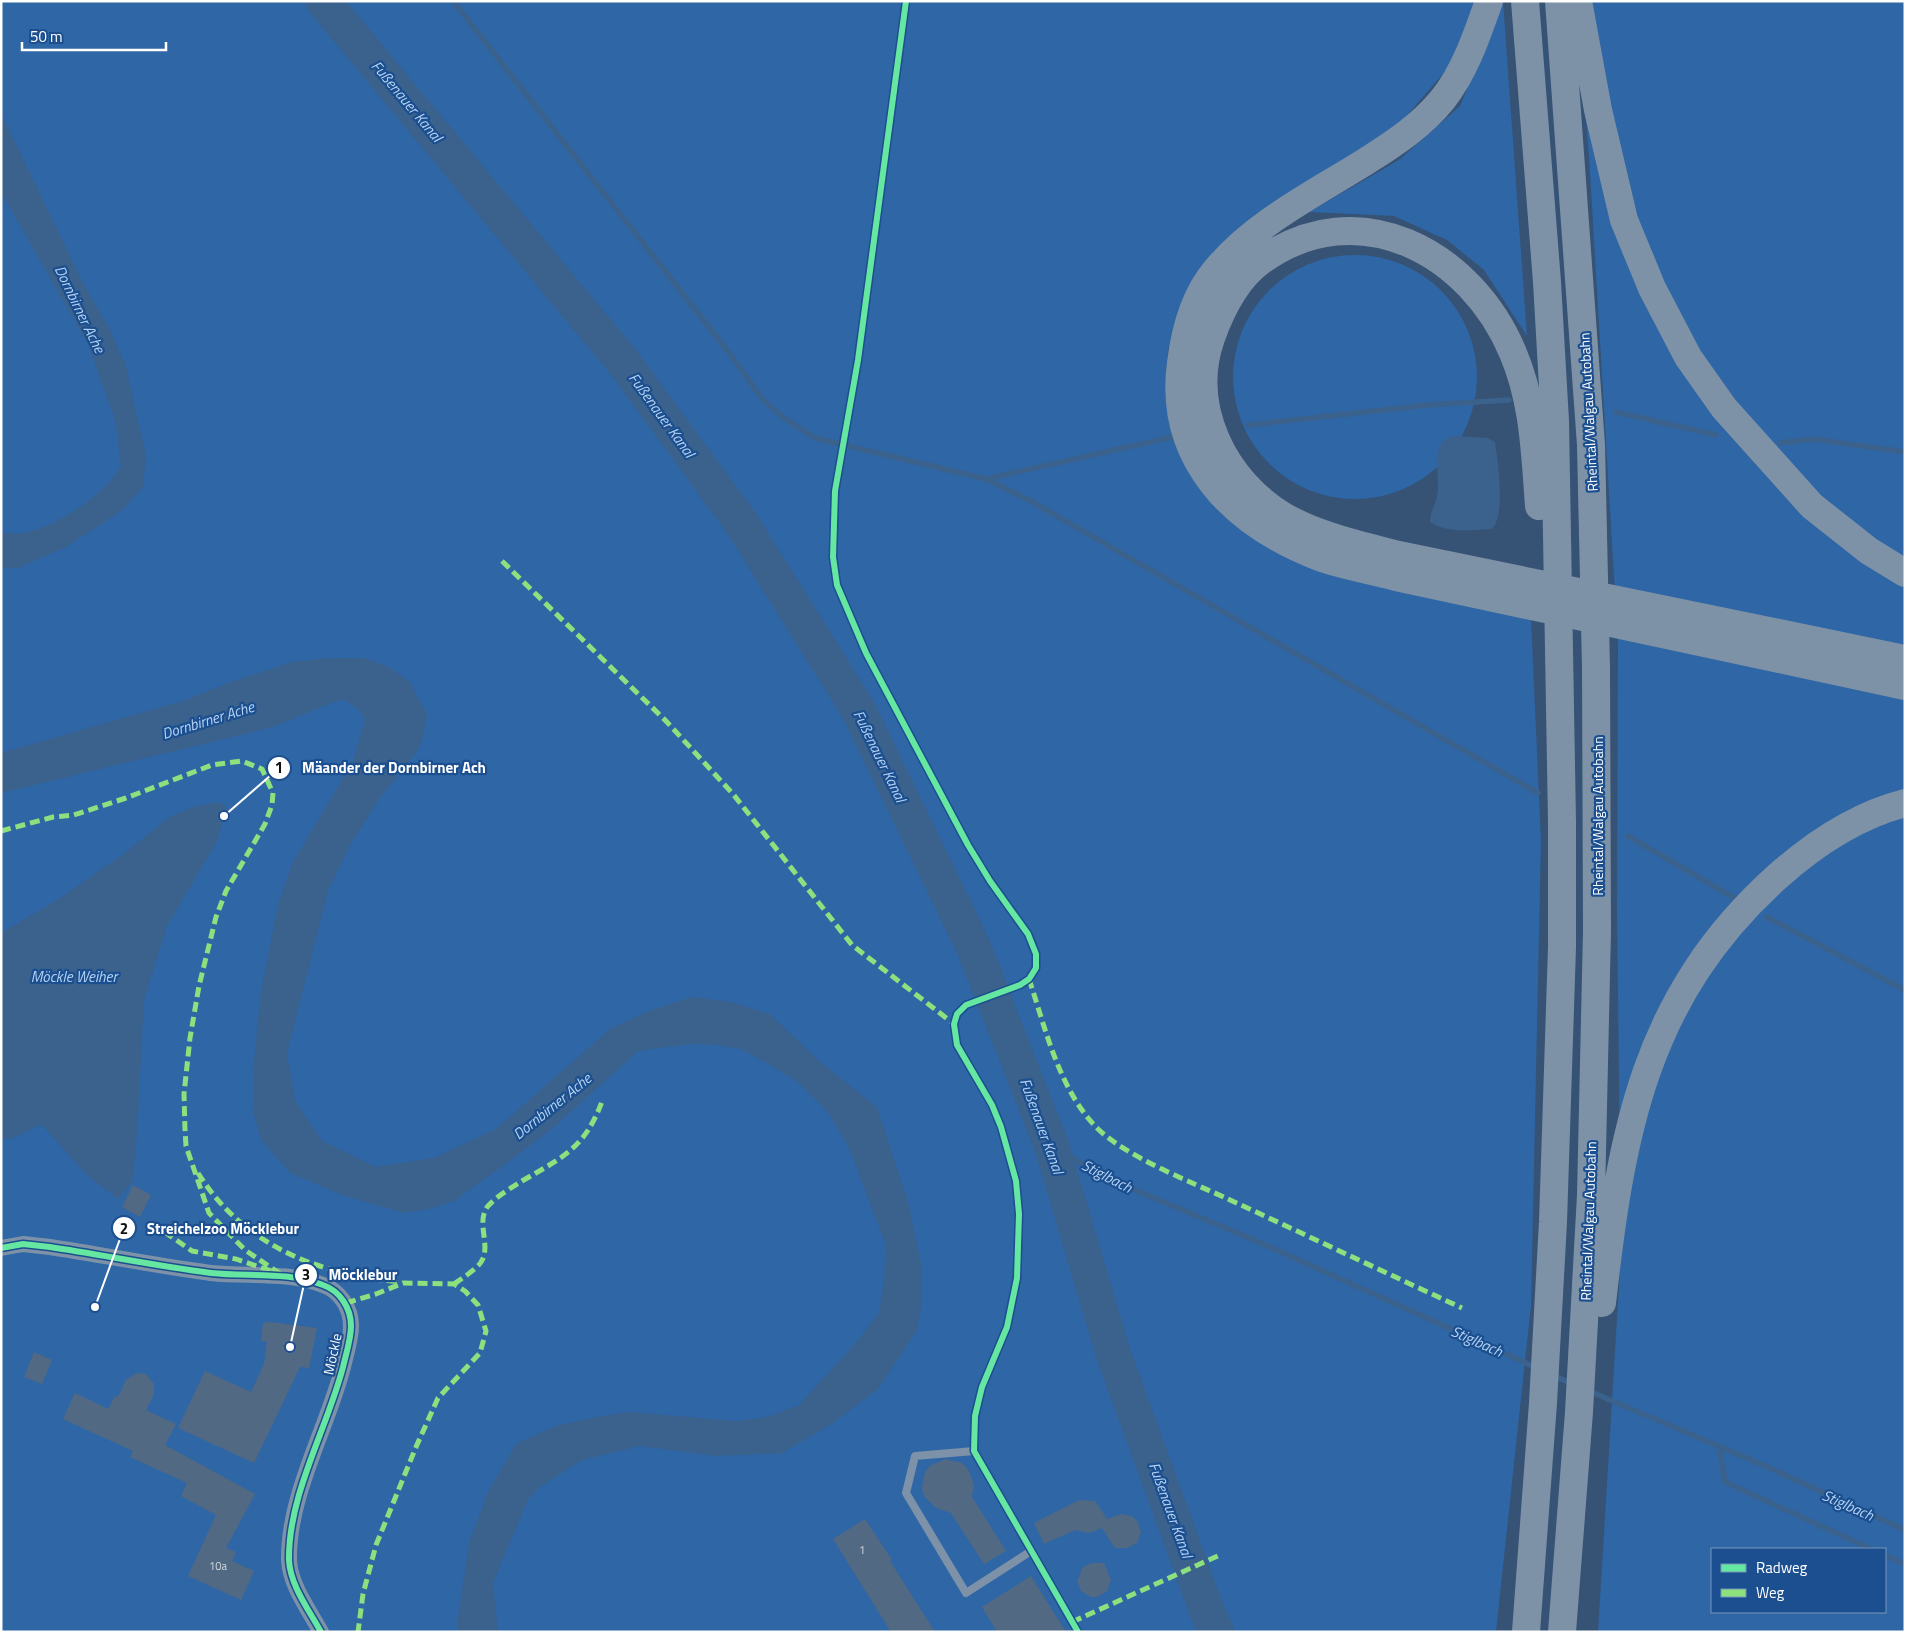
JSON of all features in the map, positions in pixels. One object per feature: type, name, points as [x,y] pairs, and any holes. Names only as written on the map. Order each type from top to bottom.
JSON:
[{"type":"highway","points":[[1489,1],[1470,52],[1443,99],[1407,135],[1254,233],[1226,279],[1218,317],[1208,348],[1203,382],[1208,425],[1224,457],[1250,491],[1285,516],[1331,538],[1394,554],[1905,659]]},
{"type":"highway","points":[[1525,1],[1547,282],[1555,421],[1562,947],[1546,1347],[1526,1625]]},
{"type":"highway","name":"Rheintal/Walgau Autobahn","points":[[1559,1],[1591,444],[1596,667],[1597,931],[1590,1195],[1579,1412],[1562,1627]]},
{"type":"highway","points":[[1578,1],[1598,110],[1624,220],[1652,288],[1688,357],[1724,408],[1812,506],[1868,551],[1905,573]]},
{"type":"highway","points":[[1559,667],[1543,564],[1533,420],[1514,354],[1501,326],[1463,279],[1433,254],[1395,238],[1356,230],[1317,233],[1288,244],[1226,279],[1196,301],[1184,339],[1178,381],[1181,415],[1194,456],[1224,499],[1268,534],[1320,557],[1396,577],[1905,686]]},
{"type":"highway","points":[[1582,1350],[1602,1306],[1611,1221],[1624,1150],[1637,1097],[1656,1043],[1684,987],[1717,941],[1754,898],[1794,862],[1842,829],[1905,803]]},
{"type":"street","name":"Möckle","points":[[1,1248],[23,1244],[50,1246],[212,1273],[283,1276],[324,1285],[337,1293],[346,1303],[351,1326],[346,1354],[338,1388],[300,1494],[291,1534],[289,1560],[292,1578],[321,1632]]},
{"type":"lane","points":[[1031,1551],[966,1592],[906,1493],[915,1456],[974,1451],[1078,1632]]},
{"type":"shaded area","points":[[1,1],[1481,1],[1460,54],[1390,135],[1181,306],[1168,350],[1166,389],[1171,425],[1185,460],[1531,618],[1541,841],[1531,1305],[1496,1632],[1,1632]]},
{"type":"shaded area","points":[[1503,1],[1527,336],[1484,270],[1447,240],[1394,216],[1309,212],[1399,160],[1460,106]]},
{"type":"shaded area","points":[[1576,1],[1905,1],[1905,1632],[1598,1632],[1621,1252],[1617,911],[1618,644],[1589,156]]},
{"type":"shaded area","points":[[1355,255],[1379,258],[1402,265],[1423,276],[1441,291],[1456,309],[1467,330],[1474,353],[1477,377],[1474,401],[1467,424],[1456,445],[1441,463],[1423,478],[1402,489],[1379,496],[1355,499],[1331,496],[1308,489],[1287,478],[1269,463],[1254,445],[1243,424],[1236,401],[1233,377],[1236,353],[1243,330],[1254,309],[1269,291],[1287,276],[1308,265],[1331,258]]},
{"type":"water","name":"Dornbirner Ache","points":[[1,113],[82,281],[109,328],[125,363],[146,456],[143,486],[124,509],[66,547],[18,568],[1,568],[1,533],[24,533],[37,530],[65,517],[92,498],[114,477],[121,466],[116,423],[88,344],[2,194]]},
{"type":"water","points":[[1454,436],[1487,438],[1495,442],[1500,501],[1499,512],[1492,529],[1452,530],[1430,522],[1438,488],[1438,452],[1446,439]]},
{"type":"water","name":"Dornbirner Ache","points":[[328,658],[365,658],[388,667],[409,681],[427,714],[424,734],[417,751],[379,799],[349,847],[328,891],[287,1053],[295,1101],[322,1141],[375,1167],[434,1158],[496,1129],[610,1029],[649,1011],[691,997],[731,1002],[770,1014],[820,1062],[877,1107],[908,1202],[922,1268],[922,1299],[917,1330],[879,1388],[833,1423],[782,1453],[717,1456],[639,1446],[582,1460],[540,1487],[528,1499],[493,1583],[498,1632],[458,1632],[458,1619],[469,1543],[488,1492],[516,1444],[556,1426],[630,1412],[735,1421],[768,1417],[799,1405],[854,1345],[879,1313],[884,1281],[886,1245],[848,1146],[827,1111],[798,1082],[770,1065],[741,1049],[715,1045],[690,1044],[638,1051],[553,1128],[454,1201],[429,1209],[404,1213],[345,1196],[290,1173],[261,1140],[253,1111],[253,1070],[261,992],[278,904],[293,862],[353,762],[365,720],[360,711],[345,700],[336,701],[273,727],[1,793],[1,753],[186,700],[228,683],[292,662]]},
{"type":"water","name":"Möckle Weiher","points":[[217,802],[225,805],[226,812],[216,843],[167,926],[144,1000],[137,1134],[132,1182],[118,1199],[87,1175],[42,1125],[13,1138],[1,1139],[1,933],[57,900],[125,853],[171,816],[194,807]]},
{"type":"building","points":[[133,1185],[151,1195],[140,1217],[122,1207]]},
{"type":"building","points":[[270,1322],[317,1328],[309,1368],[300,1367],[254,1463],[178,1428],[205,1371],[251,1392],[264,1364],[267,1342],[261,1341],[263,1323]]},
{"type":"building","points":[[34,1352],[52,1360],[42,1384],[24,1377]]},
{"type":"building","points":[[137,1373],[146,1374],[154,1384],[154,1394],[146,1410],[176,1424],[165,1445],[255,1494],[226,1548],[236,1552],[232,1561],[254,1571],[241,1600],[188,1576],[216,1515],[181,1496],[187,1483],[130,1457],[133,1451],[63,1419],[75,1393],[108,1409],[115,1396],[118,1397],[126,1380]]},
{"type":"building","points":[[946,1459],[962,1463],[968,1469],[974,1485],[972,1497],[1006,1551],[984,1564],[951,1513],[936,1508],[924,1496],[922,1488],[925,1472],[931,1465]]},
{"type":"building","points":[[1079,1500],[1095,1501],[1107,1519],[1122,1514],[1133,1517],[1137,1521],[1141,1532],[1137,1543],[1127,1548],[1115,1548],[1102,1528],[1089,1533],[1075,1530],[1044,1544],[1034,1523]]},
{"type":"building","points":[[865,1519],[935,1632],[891,1632],[833,1539]]},
{"type":"building","points":[[1092,1563],[1104,1563],[1111,1580],[1107,1591],[1097,1597],[1091,1597],[1081,1591],[1077,1581],[1083,1567]]},
{"type":"building","points":[[1031,1576],[1066,1632],[997,1632],[982,1607]]},
{"type":"waterway","name":"Fußenauer Kanal","points":[[323,1],[624,363],[742,524],[859,711],[973,946],[1052,1147],[1113,1353],[1208,1614],[1217,1632]]},
{"type":"waterway","points":[[453,1],[730,354],[763,400],[784,418],[815,438],[986,479],[1029,500],[1538,793]]},
{"type":"waterway","points":[[1248,425],[1428,405],[1509,400]]},
{"type":"waterway","points":[[1616,412],[1716,435]]},
{"type":"waterway","points":[[986,479],[1181,435]]},
{"type":"waterway","points":[[1780,443],[1813,439],[1905,452]]},
{"type":"waterway","points":[[1628,836],[1736,899]]},
{"type":"waterway","points":[[1767,917],[1905,990]]},
{"type":"waterway","name":"Stiglbach","points":[[1052,1147],[1118,1183],[1259,1242],[1537,1368]]},
{"type":"waterway","name":"Stiglbach","points":[[1552,1375],[1573,1384]]},
{"type":"waterway","name":"Stiglbach","points":[[1589,1391],[1763,1465],[1905,1530]]},
{"type":"waterway","points":[[1719,1446],[1725,1482],[1869,1548]]},
{"type":"waterway","points":[[1886,1555],[1905,1564]]},
{"type":"marked path","points":[[502,561],[666,721],[733,794],[852,945],[954,1024]]},
{"type":"marked path","points":[[1,831],[53,817],[74,815],[126,798],[212,765],[242,761],[262,769],[273,793],[272,805],[265,824],[226,891],[216,917],[199,986],[190,1038],[184,1094],[185,1130],[186,1146],[209,1213],[245,1250],[282,1275]]},
{"type":"marked path","points":[[1029,979],[1055,1058],[1073,1096],[1098,1129],[1110,1139],[1160,1168],[1462,1308]]},
{"type":"marked path","points":[[454,1284],[476,1267],[484,1256],[483,1219],[484,1212],[488,1206],[504,1192],[550,1165],[572,1149],[589,1129],[603,1099]]},
{"type":"marked path","points":[[198,1173],[216,1198],[237,1219],[260,1237],[285,1252],[341,1272],[401,1282]]},
{"type":"marked path","points":[[152,1223],[192,1251],[236,1259],[271,1271]]},
{"type":"marked path","points":[[346,1303],[403,1283],[454,1284],[465,1291],[478,1305],[486,1331],[480,1353],[438,1398],[416,1447],[376,1545],[363,1594],[358,1632]]},
{"type":"marked path","points":[[1072,1622],[1222,1554]]},
{"type":"cycle path","points":[[906,1],[858,360],[835,491],[833,557],[837,585],[866,653],[968,845],[990,881],[1028,934],[1036,954],[1036,968],[1029,979],[1020,985],[966,1005],[957,1014],[954,1024],[957,1045],[992,1105],[1001,1127],[1016,1181],[1019,1214],[1017,1278],[1007,1327],[982,1387],[975,1416],[974,1451],[1078,1632]]},
{"type":"cycle path","points":[[1,1248],[23,1244],[211,1273],[281,1276],[309,1281],[335,1291],[347,1307],[351,1331],[336,1390],[301,1487],[290,1536],[289,1560],[296,1588],[321,1632]]},
{"type":"place","name":"Mäander der Dornbirner Ach","points":[[224,816]]},
{"type":"place","name":"Streichelzoo Möcklebur","points":[[95,1307]]},
{"type":"place","name":"Möcklebur","points":[[290,1347]]}]
